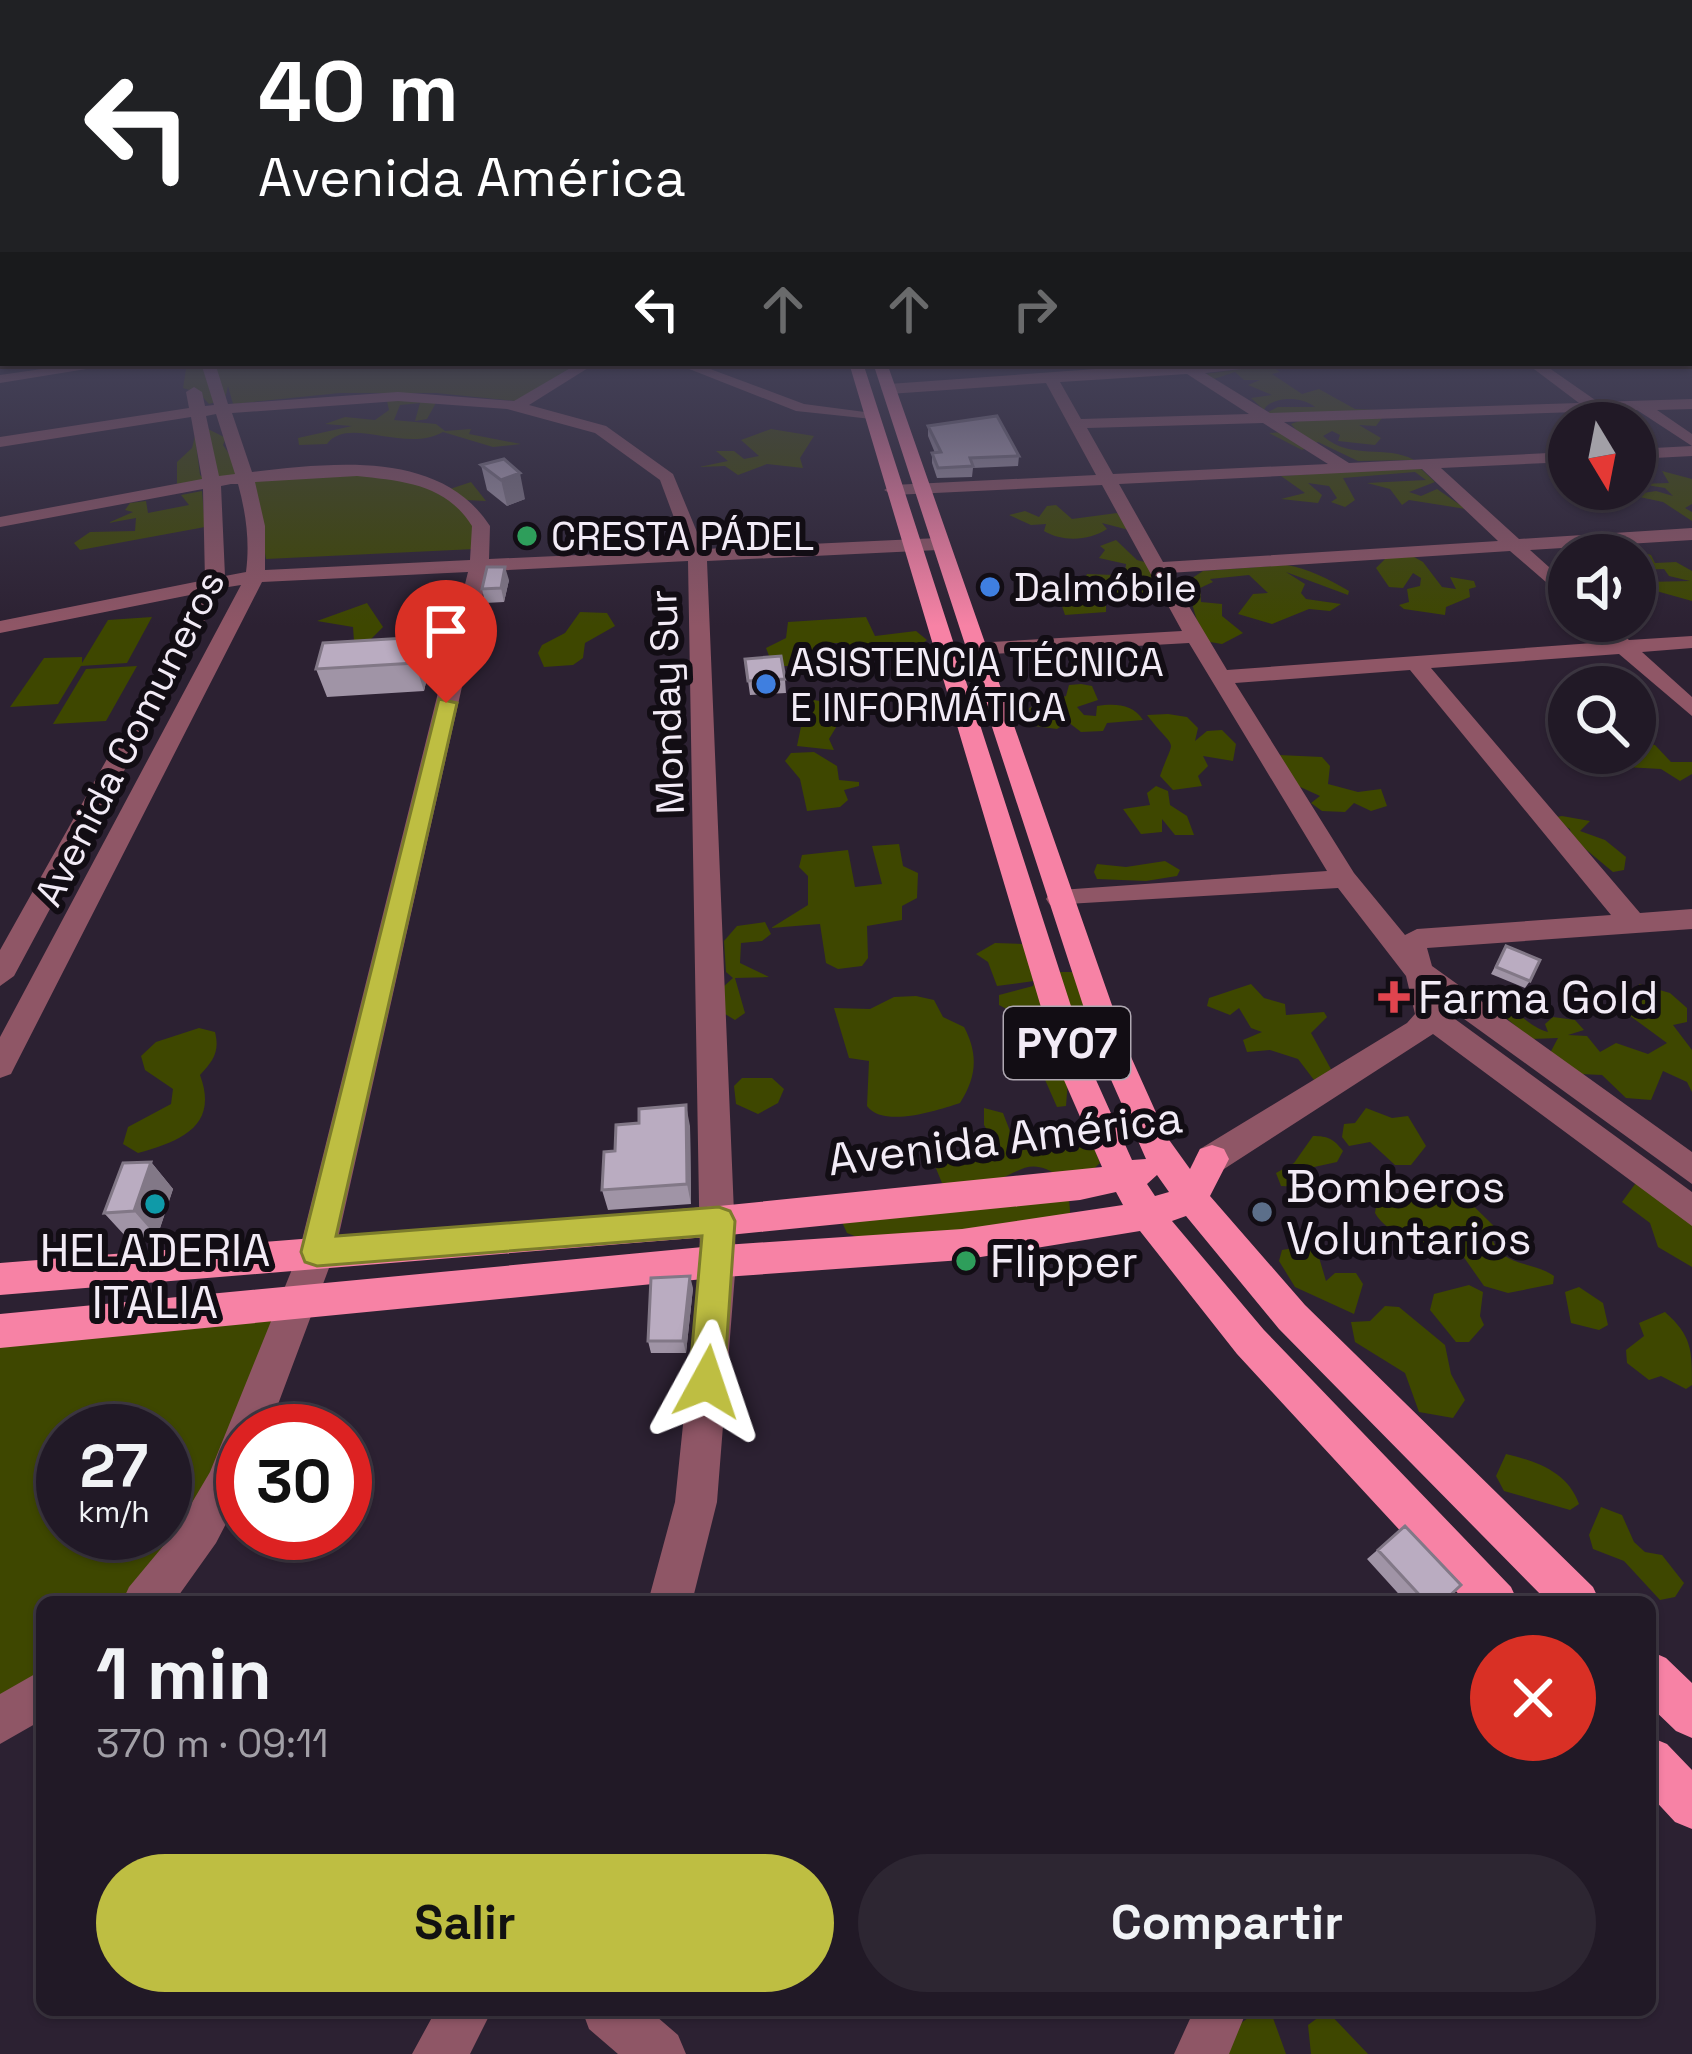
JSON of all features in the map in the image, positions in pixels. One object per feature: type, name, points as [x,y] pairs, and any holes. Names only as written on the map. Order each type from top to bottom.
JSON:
[{"type":"main road","name":"PY07","points":[[891,435],[1083,1093],[1124,1178],[1239,1331],[1486,1596]]},
{"type":"main road","name":"PY07","points":[[921,537],[974,649],[1118,1064],[1167,1163],[1191,1200],[1292,1317],[1572,1596]]},
{"type":"main road","name":"Avenida América","points":[[0,1279],[719,1221],[1124,1178],[1167,1163],[1212,1160]]},
{"type":"main road","name":"Avenida América","points":[[0,1330],[298,1307],[718,1261],[1083,1230],[1149,1216],[1191,1200],[1212,1160]]},
{"type":"main road","points":[[1656,1679],[1692,1715]]},
{"type":"main road","points":[[1656,1767],[1692,1805]]},
{"type":"street","name":"Monday Sur","points":[[0,442],[47,435]]},
{"type":"street","name":"Avenida Comuneros","points":[[0,976],[217,577],[210,435]]},
{"type":"street","name":"Avenida Comuneros","points":[[0,1066],[256,569],[245,480],[222,435]]},
{"type":"street","name":"Monday Sur","points":[[608,435],[664,474],[685,506],[696,548],[719,1221],[696,1502],[672,1596]]},
{"type":"street","points":[[1084,435],[1195,636],[1345,879],[1418,970],[1692,1170]]},
{"type":"street","points":[[1295,435],[1346,468]]},
{"type":"street","points":[[1656,453],[1692,451]]},
{"type":"street","points":[[907,489],[1548,458]]},
{"type":"street","points":[[1426,464],[1548,577]]},
{"type":"street","points":[[0,522],[315,470],[381,471],[447,490],[481,526],[480,559],[317,1252],[259,1404]]},
{"type":"street","points":[[1157,568],[1692,534]]},
{"type":"street","points":[[0,627],[256,569],[921,537]]},
{"type":"street","points":[[0,611],[217,577]]},
{"type":"street","points":[[974,649],[1195,636]]},
{"type":"street","points":[[1620,642],[1692,710]]},
{"type":"street","points":[[1222,676],[1692,642]]},
{"type":"street","points":[[1415,662],[1632,922]]},
{"type":"street","points":[[1060,899],[1345,879]]},
{"type":"street","points":[[1690,922],[1632,922],[1417,939],[1412,945],[1430,1017],[1692,1211]]},
{"type":"street","points":[[1212,1160],[1418,1031],[1430,1017]]},
{"type":"street","points":[[150,1596],[165,1582],[216,1504]]},
{"type":"street","points":[[0,1720],[36,1697]]},
{"type":"street","points":[[439,2054],[462,2016]]},
{"type":"street","points":[[615,2016],[659,2054]]},
{"type":"street","points":[[1201,2054],[1218,2016]]},
{"type":"green space","points":[[208,435],[220,435],[226,438],[223,445],[243,474],[177,484],[177,462],[192,448],[195,436],[200,475],[205,479]]},
{"type":"green space","points":[[341,435],[327,444],[299,445],[298,438]]},
{"type":"green space","points":[[378,435],[436,435],[412,439]]},
{"type":"green space","points":[[453,435],[521,444],[493,447]]},
{"type":"green space","points":[[755,435],[814,436],[800,458],[803,468],[767,464],[738,475],[725,466],[699,467],[728,461],[716,451],[734,451],[744,459],[759,456],[741,440]]},
{"type":"green space","points":[[1273,435],[1325,435],[1345,448],[1414,460],[1358,461],[1318,442],[1302,450]]},
{"type":"green space","points":[[1340,435],[1381,438],[1375,445],[1338,441]]},
{"type":"green space","points":[[1419,467],[1435,482],[1409,492],[1421,496],[1437,489],[1466,509],[1409,500],[1402,505],[1390,489],[1367,483],[1426,480],[1415,472],[1343,478],[1355,500],[1345,507],[1331,502],[1337,498],[1329,486],[1308,483],[1322,495],[1318,503],[1281,499],[1305,493],[1281,476]]},
{"type":"green space","points":[[1662,471],[1692,479],[1692,504],[1685,508],[1692,512],[1692,521],[1656,501],[1656,491],[1673,496],[1656,487],[1669,483]]},
{"type":"green space","points":[[381,474],[447,490],[471,482],[486,501],[466,500],[476,527],[475,549],[266,559],[252,481]]},
{"type":"green space","points":[[202,491],[205,527],[80,550],[74,543],[90,532],[135,531],[136,518],[108,523],[133,512],[125,510],[130,503],[146,501],[148,513],[189,505],[181,495]]},
{"type":"green space","points":[[1056,505],[1072,519],[1117,513],[1129,530],[1102,523],[1107,529],[1100,533],[1067,538],[1044,531],[1046,524],[1031,525],[1009,515],[1025,511],[1039,517],[1047,506]]},
{"type":"green space","points":[[1116,540],[1137,560],[1156,565],[1161,597],[1131,593],[1106,601],[1106,612],[1065,615],[1060,600],[1075,594],[1074,585],[1082,584],[1087,574],[1114,575],[1108,581],[1131,592],[1137,589],[1125,572],[1126,564],[1099,558],[1105,550],[1100,546]]},
{"type":"green space","points":[[1407,553],[1423,562],[1442,587],[1456,589],[1450,577],[1474,581],[1476,587],[1469,589],[1470,597],[1446,607],[1445,615],[1404,609],[1399,605],[1409,602],[1407,589],[1420,586],[1421,578],[1413,573],[1403,588],[1389,587],[1376,568],[1385,559]]},
{"type":"green space","points":[[1676,562],[1692,571],[1692,601],[1656,591],[1656,582],[1690,581],[1669,576],[1664,569],[1656,569],[1656,563]]},
{"type":"green space","points":[[1286,565],[1326,578],[1349,591],[1348,595],[1286,572],[1305,584],[1301,593],[1306,599],[1341,604],[1330,611],[1309,609],[1272,624],[1238,614],[1253,594],[1268,593],[1249,575],[1210,579],[1213,582],[1200,588],[1201,602],[1222,604],[1222,616],[1243,633],[1222,644],[1210,642],[1183,584],[1203,571]]},
{"type":"green space","points":[[367,603],[383,627],[369,641],[354,641],[353,627],[317,621]]},
{"type":"green space","points":[[580,612],[607,613],[615,626],[585,643],[583,658],[573,665],[544,667],[538,653],[542,645],[565,633]]},
{"type":"green space","points":[[152,617],[127,663],[81,666],[58,704],[10,707],[44,658],[82,657],[82,663],[108,620]]},
{"type":"green space","points":[[866,617],[875,636],[916,631],[927,640],[875,647],[872,659],[849,664],[839,643],[819,643],[818,666],[773,666],[766,648],[786,638],[788,622]]},
{"type":"green space","points":[[137,666],[106,721],[53,724],[86,669]]},
{"type":"green space","points":[[1069,685],[1092,686],[1098,700],[1077,707],[1084,715],[1096,716],[1097,706],[1117,705],[1143,720],[1107,723],[1103,731],[1081,732],[1068,722],[1057,729],[1027,725],[1032,720],[1029,708],[1066,696]]},
{"type":"green space","points":[[797,697],[825,702],[827,720],[838,724],[829,739],[834,750],[797,746],[804,712],[789,702]]},
{"type":"green space","points":[[1147,715],[1187,717],[1198,728],[1195,741],[1207,731],[1222,730],[1236,744],[1233,761],[1203,756],[1208,766],[1198,776],[1202,786],[1173,790],[1160,776],[1171,744]]},
{"type":"green space","points":[[1656,746],[1671,762],[1692,762],[1692,774],[1680,781],[1656,769]]},
{"type":"green space","points":[[814,752],[837,766],[839,780],[859,782],[859,786],[844,790],[848,800],[840,807],[807,811],[800,779],[785,761],[791,753]]},
{"type":"green space","points":[[1279,755],[1322,757],[1330,766],[1328,784],[1358,792],[1381,789],[1387,806],[1371,811],[1354,803],[1345,812],[1322,811],[1311,803],[1320,796],[1296,785]]},
{"type":"green space","points":[[1156,786],[1168,791],[1170,805],[1187,816],[1194,835],[1175,835],[1162,819],[1162,832],[1141,834],[1123,809],[1150,805],[1147,793]]},
{"type":"green space","points":[[1550,818],[1590,821],[1580,831],[1605,840],[1626,857],[1624,870],[1613,872],[1571,837],[1570,829]]},
{"type":"green space","points":[[899,844],[903,866],[918,873],[917,898],[902,906],[902,920],[867,926],[868,958],[862,966],[838,969],[826,963],[820,924],[771,928],[808,905],[808,876],[799,867],[802,855],[848,850],[855,887],[882,884],[872,846]]},
{"type":"green space","points":[[1165,861],[1180,870],[1177,876],[1146,881],[1097,879],[1094,872],[1097,864],[1126,867]]},
{"type":"green space","points":[[765,922],[771,934],[762,941],[741,943],[740,963],[769,977],[735,978],[745,1013],[735,1020],[725,1014],[723,987],[733,978],[726,972],[724,941],[737,926]]},
{"type":"green space","points":[[995,943],[1024,944],[1052,972],[1085,972],[1090,1011],[1084,1023],[1095,1031],[1091,1044],[1070,1055],[1066,1106],[1057,1107],[1035,1057],[1034,1039],[1017,1030],[1014,1013],[999,1005],[999,995],[1033,986],[1034,981],[997,986],[988,962],[976,954]]},
{"type":"green space","points":[[1251,984],[1264,998],[1285,1004],[1286,1015],[1324,1012],[1327,1017],[1311,1033],[1332,1071],[1314,1080],[1298,1059],[1270,1050],[1247,1052],[1243,1040],[1262,1032],[1251,1028],[1239,1008],[1230,1015],[1207,1006],[1209,998]]},
{"type":"green space","points":[[1639,984],[1670,993],[1687,1008],[1687,1022],[1673,1025],[1692,1050],[1692,1092],[1687,1082],[1663,1071],[1651,1100],[1626,1098],[1602,1075],[1580,1074],[1549,1055],[1558,1038],[1531,1039],[1499,1012],[1501,1006],[1507,1008],[1548,1032],[1545,1024],[1553,1017],[1575,1020],[1584,1030],[1568,1035],[1587,1036],[1600,1052],[1616,1043],[1648,1054],[1667,1043],[1622,1010],[1643,996]]},
{"type":"green space","points":[[894,997],[934,1000],[943,1017],[964,1027],[974,1057],[969,1085],[960,1103],[938,1110],[897,1117],[875,1113],[867,1106],[869,1061],[849,1058],[834,1008],[870,1009]]},
{"type":"green space","points":[[199,1028],[215,1032],[217,1045],[200,1075],[205,1093],[200,1119],[182,1136],[138,1153],[123,1144],[128,1127],[171,1104],[173,1089],[145,1070],[141,1056],[156,1042]]},
{"type":"green space","points":[[742,1078],[772,1078],[784,1089],[778,1103],[758,1114],[736,1104],[734,1086]]},
{"type":"green space","points":[[984,1108],[1003,1113],[1015,1144],[1064,1140],[1072,1126],[1086,1129],[1100,1163],[1085,1177],[1063,1179],[1034,1167],[986,1183],[942,1183],[935,1166],[943,1158],[987,1155],[996,1146],[984,1125]]},
{"type":"green space","points":[[1366,1108],[1392,1118],[1408,1116],[1426,1146],[1411,1165],[1395,1165],[1370,1142],[1349,1146],[1342,1137],[1344,1124],[1355,1123]]},
{"type":"green space","points":[[1313,1136],[1330,1139],[1340,1147],[1343,1151],[1337,1162],[1305,1169],[1302,1187],[1281,1186],[1276,1173],[1294,1163]]},
{"type":"green space","points":[[1638,1180],[1692,1214],[1692,1267],[1658,1247],[1650,1223],[1622,1202]]},
{"type":"green space","points":[[1458,1191],[1499,1231],[1493,1241],[1504,1255],[1554,1276],[1553,1284],[1508,1293],[1484,1286],[1463,1256],[1414,1242],[1390,1229],[1375,1213],[1377,1200]]},
{"type":"green space","points":[[1069,1199],[1071,1223],[857,1237],[847,1233],[841,1220]]},
{"type":"green space","points":[[1305,1246],[1318,1254],[1326,1281],[1335,1273],[1356,1273],[1363,1284],[1354,1314],[1295,1287],[1279,1261],[1282,1250]]},
{"type":"green space","points":[[1469,1285],[1483,1292],[1480,1316],[1484,1325],[1469,1342],[1456,1342],[1430,1310],[1434,1294]]},
{"type":"green space","points":[[1579,1287],[1603,1303],[1608,1325],[1599,1330],[1571,1323],[1565,1292]]},
{"type":"green space","points":[[1385,1306],[1399,1307],[1445,1345],[1451,1374],[1465,1400],[1453,1418],[1419,1412],[1405,1373],[1355,1342],[1351,1322],[1370,1321]]},
{"type":"green space","points":[[1665,1312],[1689,1344],[1692,1385],[1686,1389],[1661,1376],[1649,1380],[1627,1363],[1626,1350],[1644,1336],[1639,1323]]},
{"type":"green space","points":[[289,1317],[252,1404],[216,1404],[216,1490],[192,1519],[192,1404],[36,1404],[36,1560],[157,1560],[127,1596],[36,1596],[36,1685],[0,1705],[0,1341]]},
{"type":"green space","points":[[1506,1454],[1559,1476],[1579,1504],[1570,1510],[1504,1491],[1496,1476]]},
{"type":"green space","points":[[1601,1507],[1622,1515],[1634,1542],[1645,1552],[1662,1555],[1684,1583],[1675,1597],[1660,1600],[1624,1561],[1593,1549],[1589,1535]]},
{"type":"green space","points":[[1251,2016],[1273,2018],[1286,2054],[1222,2054],[1228,2032]]},
{"type":"green space","points":[[1320,2016],[1332,2016],[1368,2054],[1311,2054],[1308,2025]]},
{"type":"building","points":[[932,435],[1007,435],[1019,456],[970,458],[973,466],[938,468],[932,453],[941,452]]},
{"type":"building","points":[[504,459],[520,473],[501,480],[481,465]]},
{"type":"building","points":[[487,567],[505,567],[501,588],[482,589]]},
{"type":"building","points":[[422,637],[415,663],[316,669],[323,643]]},
{"type":"building","points":[[781,656],[785,679],[748,681],[745,659]]},
{"type":"building","points":[[1506,946],[1540,960],[1530,981],[1496,967]]},
{"type":"building","points":[[686,1105],[687,1184],[602,1190],[604,1152],[615,1151],[616,1125],[639,1123],[639,1109]]},
{"type":"building","points":[[151,1162],[134,1211],[104,1213],[123,1163]]},
{"type":"building","points":[[690,1276],[683,1341],[648,1341],[651,1278]]},
{"type":"building","points":[[1405,1526],[1461,1585],[1449,1596],[1420,1596],[1378,1550]]},
{"type":"place","name":"CRESTA PÁDEL","points":[[527,536]]},
{"type":"place","name":"Dalmóbile","points":[[990,587]]},
{"type":"place","name":"ASISTENCIA TÉCNICA E INFORMÁTICA","points":[[766,684]]},
{"type":"place","name":"Farma Gold","points":[[1394,997]]},
{"type":"place","name":"HELADERIA ITALIA","points":[[155,1204]]},
{"type":"place","name":"Bomberos Voluntarios","points":[[1262,1212]]},
{"type":"place","name":"Flipper","points":[[966,1261]]},
{"type":"route","points":[[446,703],[317,1252],[719,1221],[707,1382]]}]
